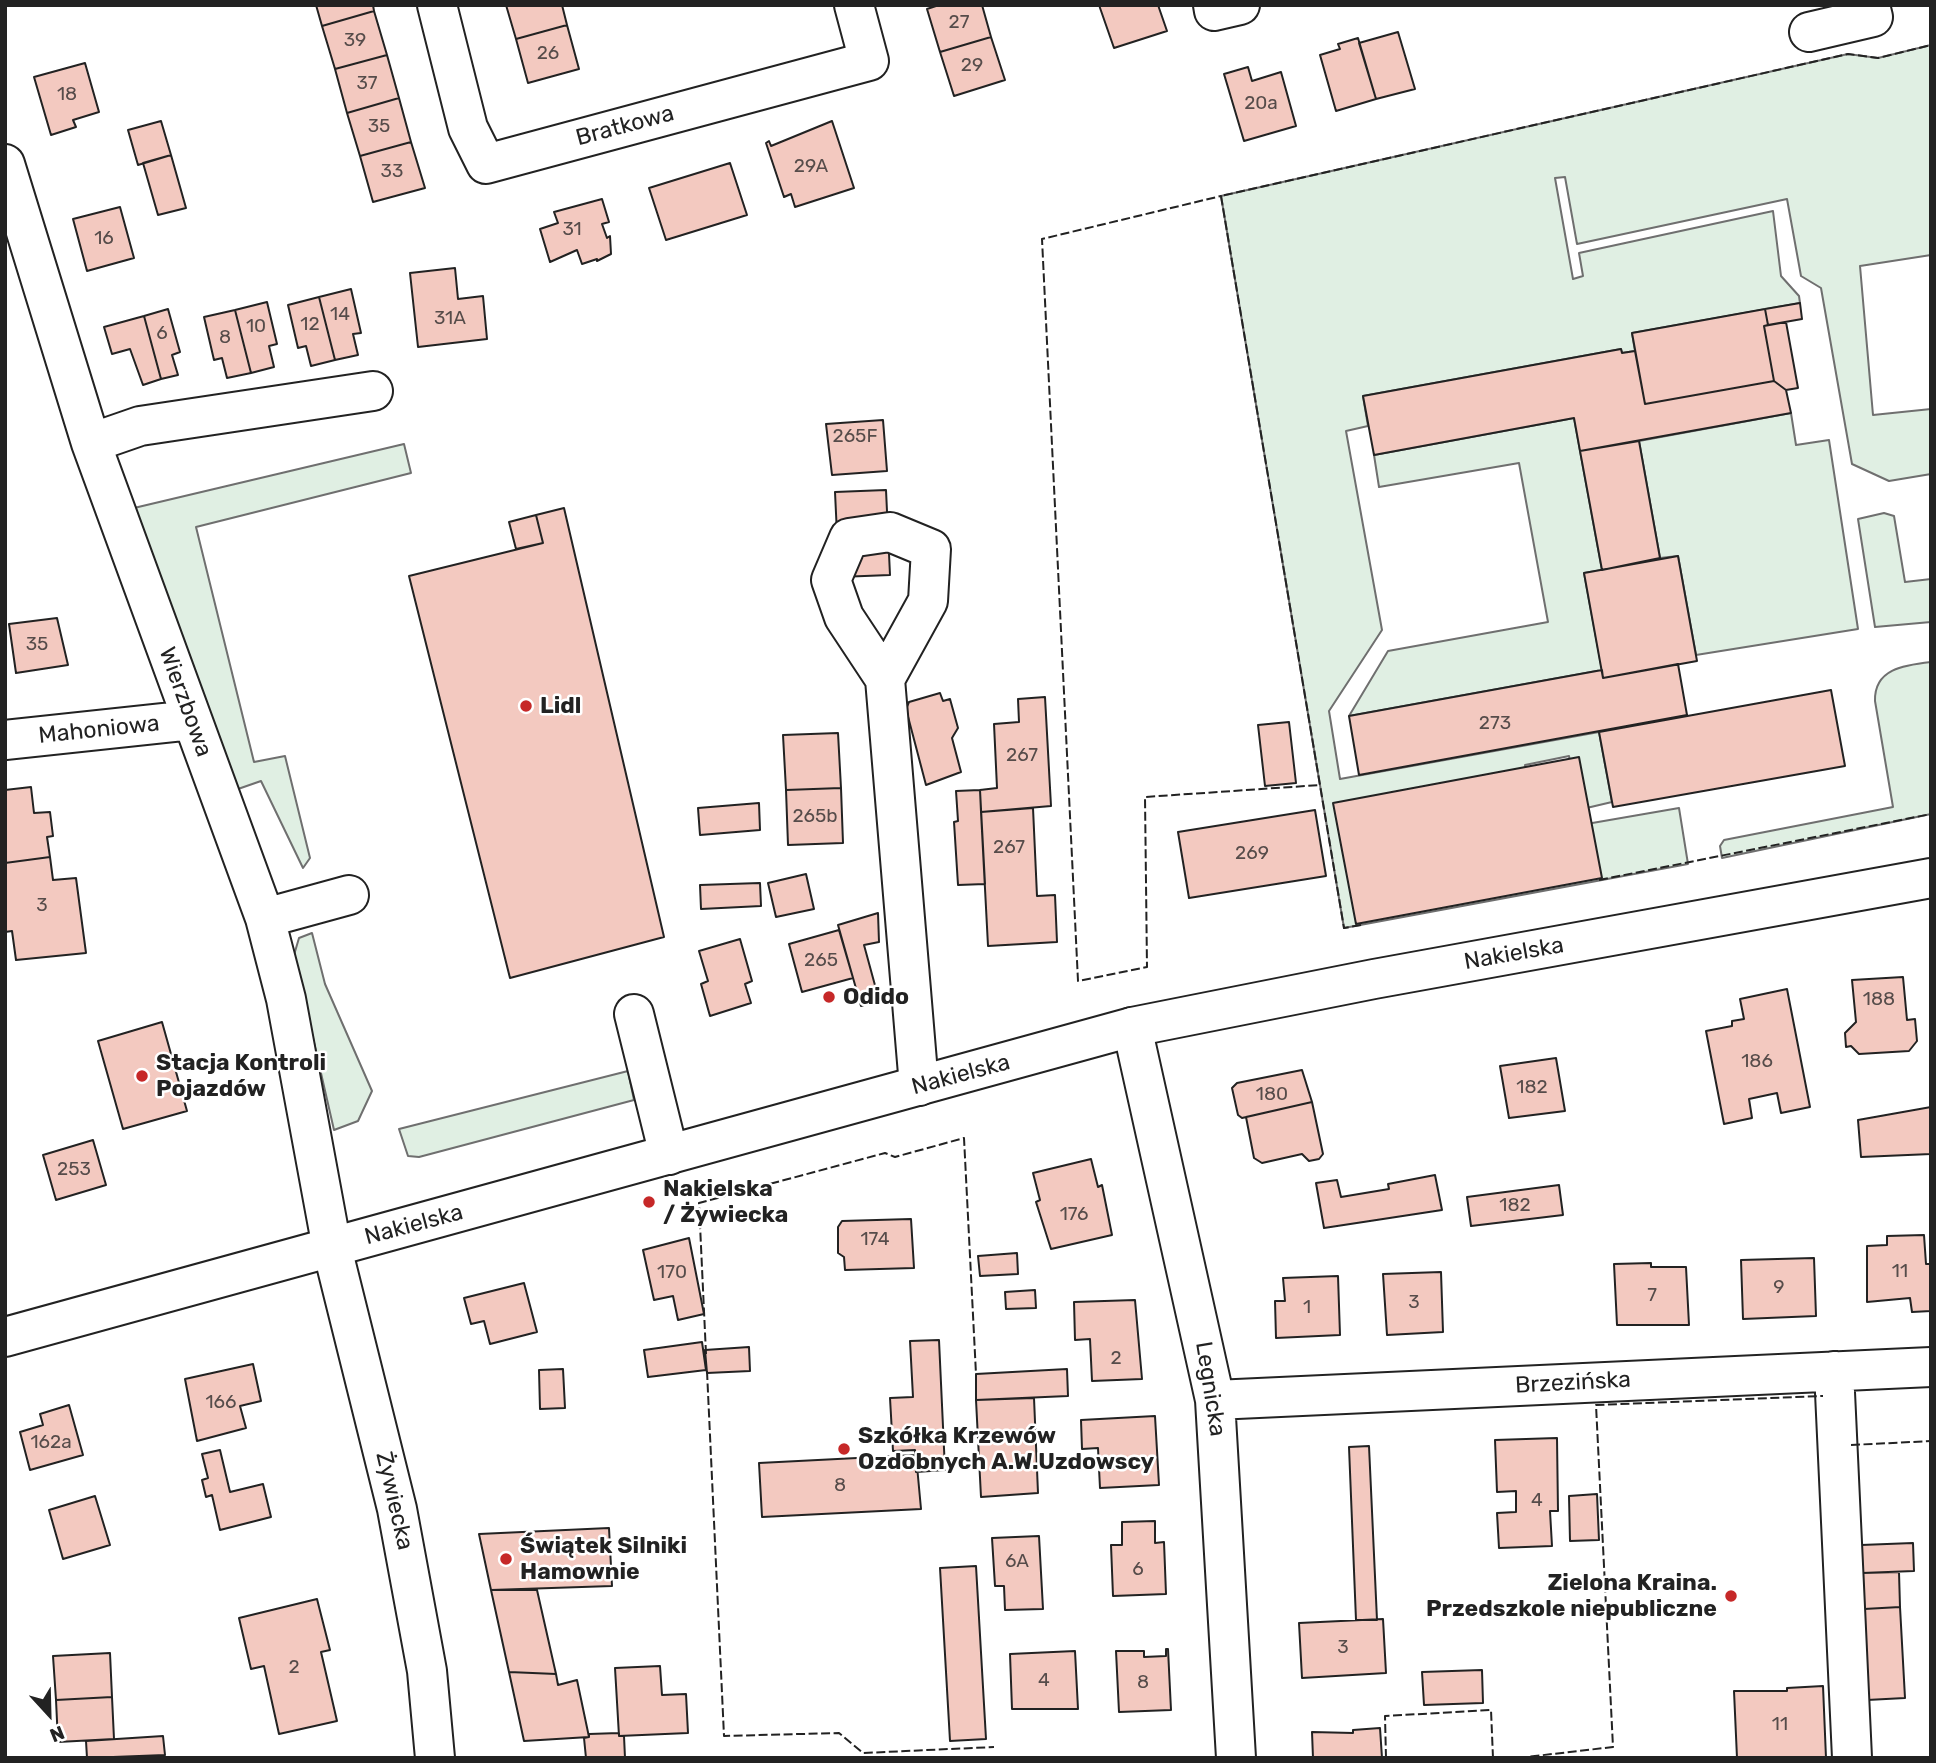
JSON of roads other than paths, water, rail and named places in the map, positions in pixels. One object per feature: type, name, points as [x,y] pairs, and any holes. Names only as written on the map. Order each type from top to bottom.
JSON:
[{"type":"street","name":"Bratkowa","points":[[437,5],[468,128],[486,163],[869,61],[854,5]]},
{"type":"street","points":[[1213,5],[1214,11],[1240,5]]},
{"type":"street","points":[[1809,32],[1873,17],[1870,5]]},
{"type":"street","name":"Wierzbowa","points":[[7,175],[91,443],[265,918],[286,999],[332,1248]]},
{"type":"street","points":[[91,443],[140,426],[373,391]]},
{"type":"street","points":[[885,679],[919,1086]]},
{"type":"street","name":"Mahoniowa","points":[[5,740],[192,720]]},
{"type":"street","name":"Nakielska","points":[[5,1337],[1132,1027],[1360,981],[1931,878]]},
{"type":"street","points":[[265,918],[349,895]]},
{"type":"street","points":[[634,1014],[669,1156]]},
{"type":"street","name":"Legnicka","points":[[1132,1027],[1215,1400],[1236,1758]]},
{"type":"street","name":"Żywiecka","points":[[332,1248],[397,1509],[427,1671],[435,1758]]},
{"type":"street","name":"Brzezińska","points":[[1215,1400],[1931,1367]]},
{"type":"street","points":[[1834,1371],[1852,1758]]},
{"type":"place","name":"Lidl","points":[[526,706]]},
{"type":"place","name":"Odido","points":[[829,997]]},
{"type":"place","name":"Stacja Kontroli Pojazdów","points":[[142,1076]]},
{"type":"place","name":"Nakielska / Żywiecka","points":[[649,1202]]},
{"type":"place","name":"Szkółka Krzewów Ozdobnych A.W.Uzdowscy","points":[[844,1449]]},
{"type":"place","name":"Świątek Silniki Hamownie","points":[[506,1559]]},
{"type":"place","name":"Zielona Kraina. Przedszkole niepubliczne","points":[[1731,1596]]}]
